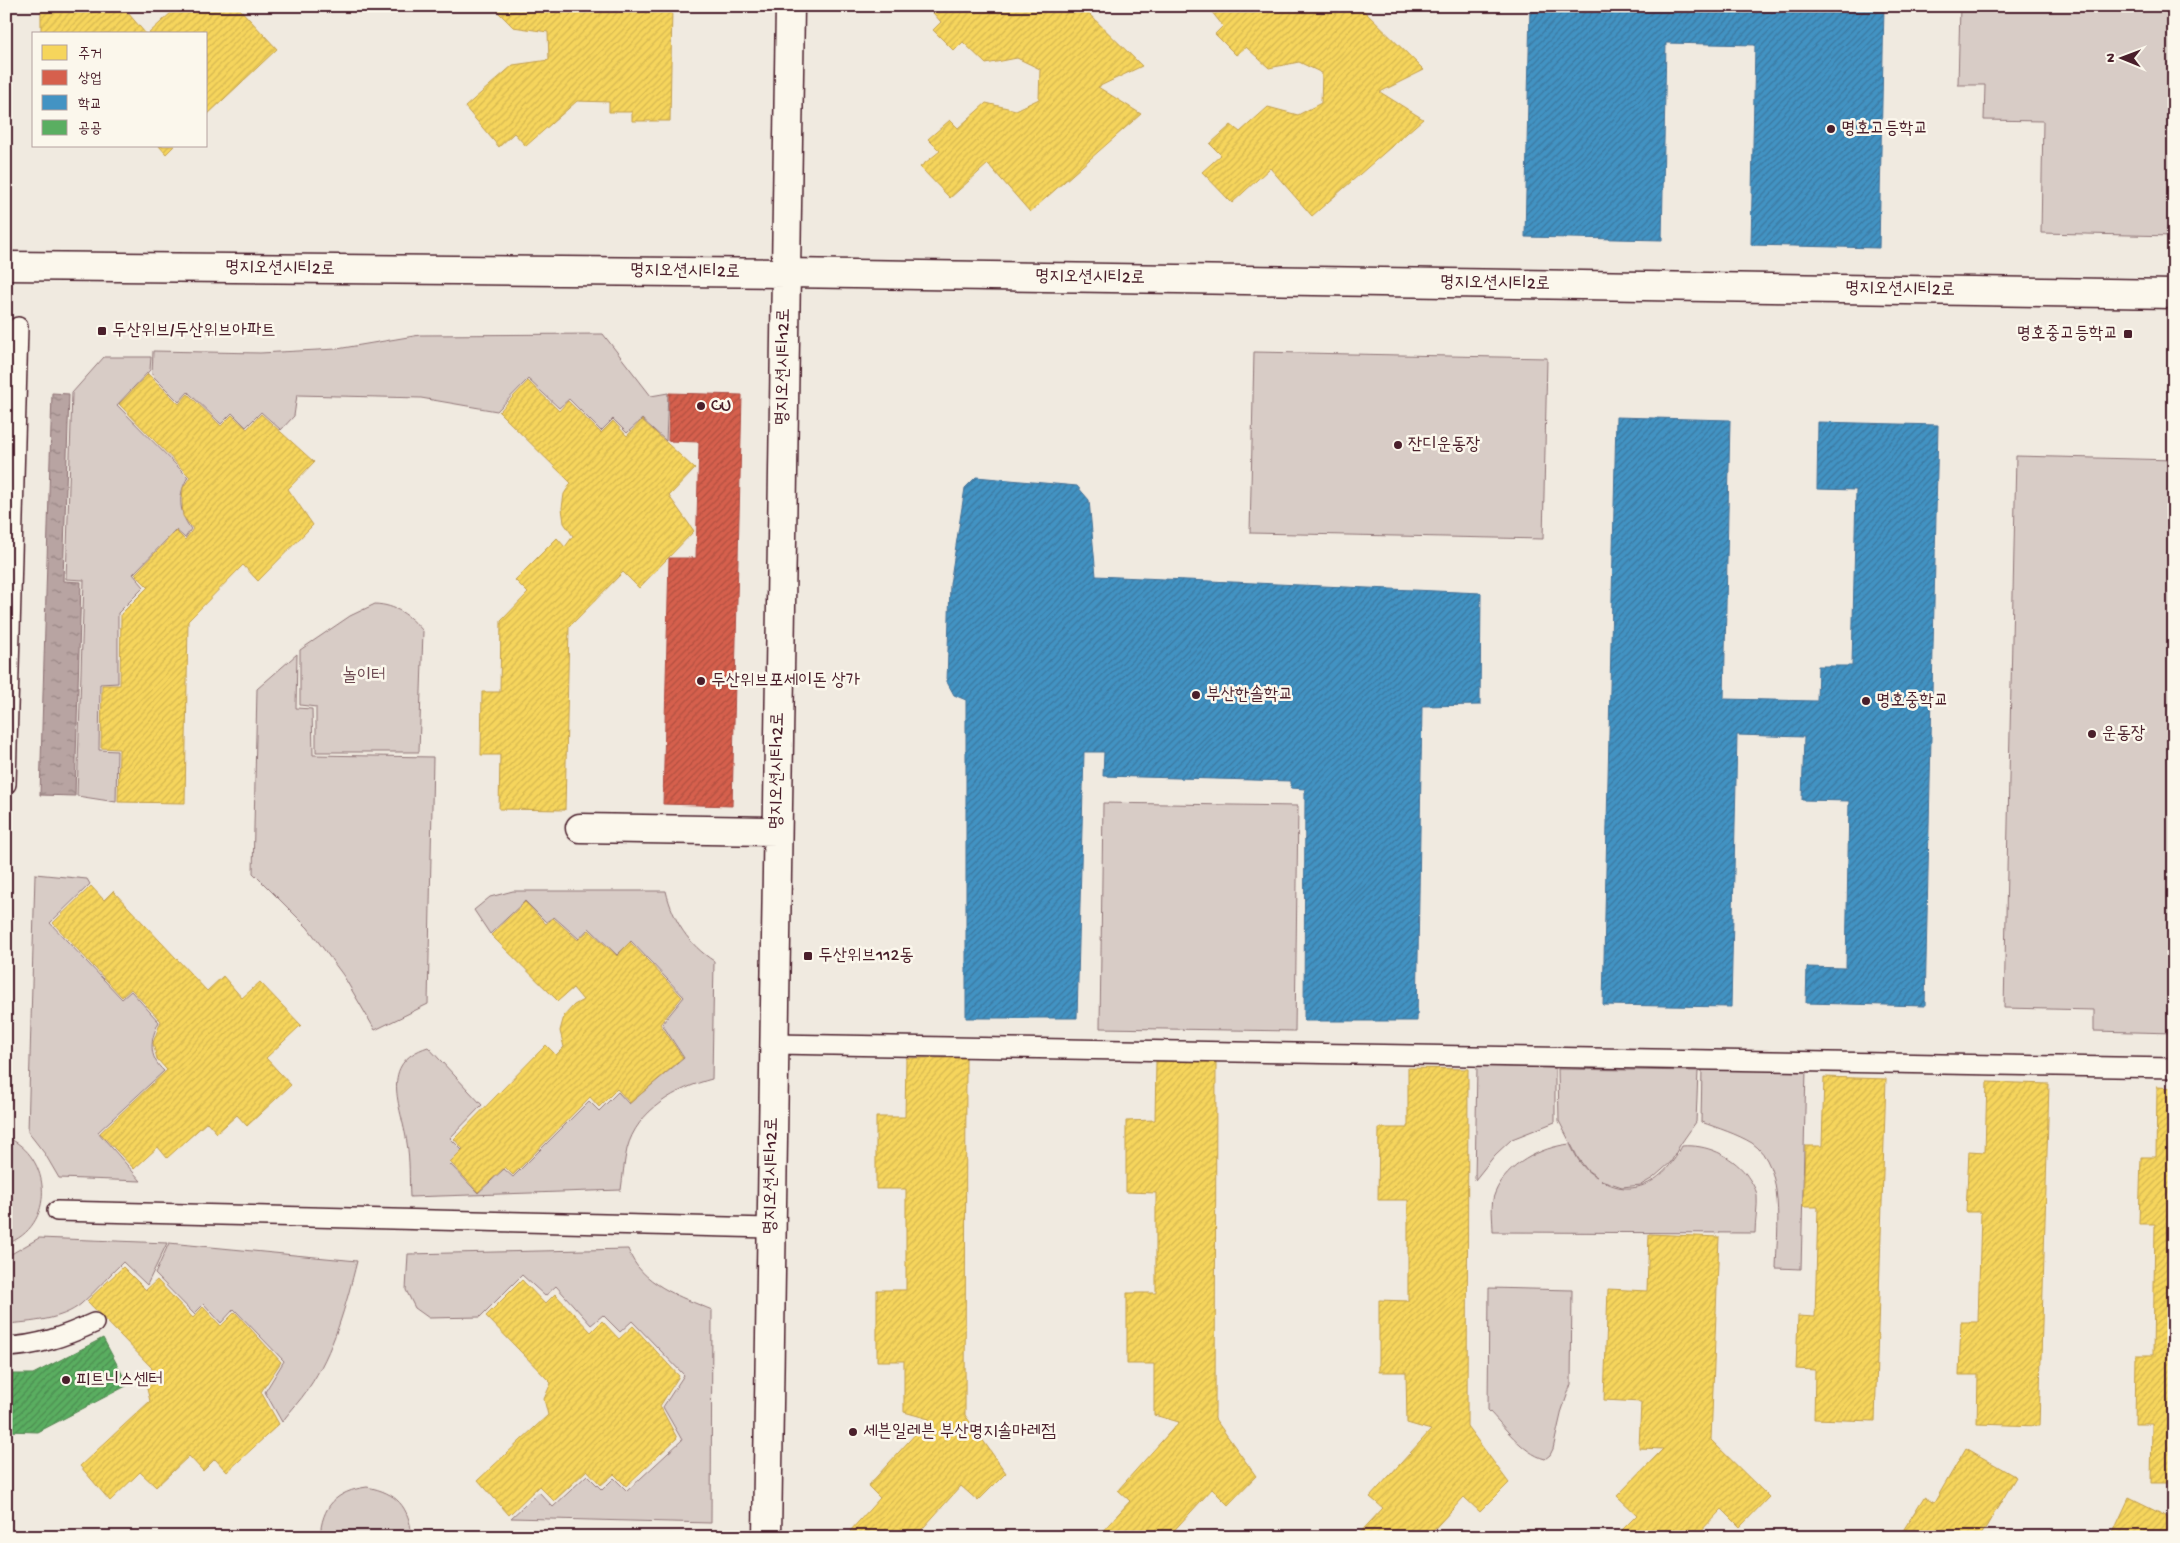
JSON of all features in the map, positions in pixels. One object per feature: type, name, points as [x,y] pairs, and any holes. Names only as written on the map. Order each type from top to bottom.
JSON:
[{"type":"street","name":"명지오션시티12로","points":[[767,1537],[790,6]]},
{"type":"street","name":"명지오션시티2로","points":[[6,266],[786,273],[2174,294]]},
{"type":"street","points":[[580,828],[777,831]]},
{"type":"lane","points":[[6,784],[18,327]]},
{"type":"lane","points":[[774,1044],[2174,1068]]},
{"type":"lane","points":[[57,1211],[772,1228]]},
{"type":"lane","points":[[6,1347],[24,1346],[60,1338],[94,1322]]},
{"type":"green space","points":[[1960,6],[2174,6],[2174,236],[2041,233],[2043,121],[1984,120],[1985,85],[1958,85]]},
{"type":"green space","points":[[603,334],[651,396],[668,393],[666,441],[642,419],[627,433],[613,419],[601,431],[569,399],[559,408],[528,379],[497,411],[421,398],[297,395],[294,416],[281,430],[261,412],[246,427],[232,413],[221,424],[188,392],[179,402],[152,375],[153,351],[260,353],[337,349],[420,335]]},
{"type":"green space","name":"잔디운동장","points":[[1254,352],[1547,358],[1543,539],[1250,533]]},
{"type":"green space","points":[[104,357],[151,357],[150,370],[117,405],[188,477],[182,490],[181,504],[184,517],[191,529],[185,538],[176,530],[133,574],[144,587],[118,613],[118,683],[100,684],[99,750],[117,751],[116,802],[77,796],[84,580],[66,579],[72,393]]},
{"type":"green space","name":"운동장","points":[[2016,456],[2174,460],[2174,1033],[2094,1031],[2094,1010],[2004,1008]]},
{"type":"green space","name":"놀이터","points":[[375,604],[389,606],[402,612],[423,631],[419,752],[316,752],[316,707],[300,705],[300,650],[350,616]]},
{"type":"green space","points":[[297,654],[296,708],[312,709],[313,755],[433,757],[428,1004],[375,1030],[343,975],[308,928],[253,873],[257,689]]},
{"type":"green space","points":[[1103,803],[1298,806],[1295,1031],[1100,1028]]},
{"type":"green space","points":[[35,874],[87,879],[90,884],[50,923],[122,999],[131,991],[159,1022],[152,1041],[152,1048],[155,1060],[164,1071],[98,1132],[141,1181],[59,1178],[45,1154],[28,1132]]},
{"type":"green space","points":[[513,891],[666,891],[673,912],[683,931],[697,948],[714,961],[712,1079],[685,1088],[649,1112],[632,1135],[624,1164],[621,1190],[410,1197],[408,1149],[396,1087],[398,1074],[403,1063],[412,1054],[428,1047],[482,1105],[450,1138],[462,1150],[449,1163],[478,1193],[504,1169],[513,1177],[589,1101],[599,1111],[618,1092],[629,1104],[684,1058],[662,1024],[684,997],[631,941],[617,955],[589,928],[579,939],[554,917],[546,922],[525,901],[490,934],[474,910],[490,897]]},
{"type":"green space","points":[[1477,1066],[1555,1068],[1555,1122],[1512,1139],[1495,1155],[1475,1180]]},
{"type":"green space","points":[[1702,1068],[1806,1070],[1801,1269],[1776,1268],[1778,1219],[1775,1183],[1763,1153],[1746,1140],[1701,1122]]},
{"type":"green space","points":[[1558,1069],[1698,1071],[1696,1122],[1671,1162],[1653,1178],[1641,1185],[1622,1187],[1601,1180],[1614,1186],[1626,1188],[1638,1187],[1649,1183],[1668,1168],[1682,1146],[1709,1149],[1733,1161],[1746,1174],[1754,1187],[1757,1200],[1755,1233],[1493,1232],[1493,1202],[1500,1183],[1516,1166],[1536,1153],[1570,1144],[1578,1159],[1584,1168],[1597,1177],[1587,1170],[1578,1158],[1559,1121]]},
{"type":"green space","points":[[6,1137],[22,1146],[33,1159],[40,1175],[42,1191],[40,1208],[34,1223],[22,1235],[6,1244]]},
{"type":"green space","points":[[39,1238],[167,1243],[147,1285],[123,1262],[87,1299],[65,1314],[45,1319],[6,1324],[6,1257]]},
{"type":"green space","points":[[169,1243],[357,1261],[344,1311],[325,1359],[302,1398],[282,1422],[265,1392],[284,1361],[234,1309],[221,1323],[204,1304],[194,1314],[155,1274]]},
{"type":"green space","points":[[628,1249],[642,1271],[663,1288],[712,1310],[711,1523],[511,1518],[539,1492],[553,1507],[587,1475],[602,1490],[614,1478],[627,1491],[682,1440],[663,1407],[684,1375],[632,1321],[620,1332],[603,1315],[591,1325],[556,1286],[545,1296],[522,1275],[480,1317],[429,1318],[415,1308],[406,1290],[408,1254]]},
{"type":"green space","points":[[1489,1288],[1572,1290],[1571,1384],[1562,1410],[1553,1449],[1545,1459],[1521,1445],[1488,1410]]},
{"type":"green space","points":[[367,1487],[386,1493],[400,1503],[408,1517],[412,1537],[320,1537],[324,1517],[333,1502],[347,1492]]},
{"type":"water","points":[[52,393],[69,394],[63,581],[81,582],[75,796],[40,795]]},
{"type":"building: 주거","points":[[41,6],[122,6],[144,32],[41,32]]},
{"type":"building: 주거","points":[[170,6],[215,6],[219,10],[224,6],[237,6],[277,49],[208,114],[208,32],[150,32],[174,10]]},
{"type":"building: 주거","points":[[492,6],[672,6],[670,121],[632,121],[632,112],[609,112],[609,102],[577,101],[526,146],[514,133],[499,147],[465,107],[513,65],[549,60],[548,32],[513,27]]},
{"type":"building: 주거","points":[[927,6],[1081,6],[1142,66],[1098,87],[1141,114],[1030,212],[988,164],[950,198],[920,167],[940,151],[928,139],[950,120],[958,128],[986,103],[1016,110],[1039,99],[1040,69],[1017,58],[986,64],[963,42],[954,51],[933,30],[941,22]]},
{"type":"building: 주거","points":[[1207,6],[1268,6],[1272,11],[1277,6],[1359,6],[1424,70],[1380,92],[1423,119],[1312,216],[1270,168],[1232,203],[1202,172],[1221,155],[1210,144],[1231,125],[1240,132],[1268,107],[1298,115],[1321,103],[1322,73],[1299,62],[1269,68],[1246,47],[1236,55],[1215,34],[1223,26]]},
{"type":"building: 주거","points":[[161,148],[172,148],[166,154]]},
{"type":"building: 주거","points":[[148,374],[179,404],[188,394],[221,426],[232,415],[247,429],[261,414],[314,462],[288,489],[313,525],[258,581],[243,565],[188,621],[185,803],[118,802],[119,749],[101,748],[102,685],[120,685],[121,614],[148,587],[135,574],[176,531],[185,540],[193,529],[183,516],[182,501],[183,488],[190,477],[119,404]]},
{"type":"building: 주거","points":[[528,381],[559,411],[568,401],[601,433],[613,421],[627,436],[642,420],[695,469],[669,496],[694,531],[639,588],[623,572],[569,627],[565,810],[499,809],[500,755],[481,755],[482,692],[500,692],[501,621],[528,593],[515,580],[557,538],[565,547],[573,536],[564,523],[562,508],[564,494],[571,483],[499,412]]},
{"type":"building: 주거","points":[[91,886],[104,900],[113,891],[207,991],[223,976],[242,998],[260,982],[301,1025],[266,1058],[291,1085],[247,1126],[237,1115],[217,1133],[207,1122],[167,1158],[158,1147],[134,1169],[100,1133],[167,1070],[157,1059],[153,1043],[161,1021],[131,989],[122,997],[53,923]]},
{"type":"building: 주거","points":[[525,902],[546,924],[553,918],[578,940],[589,930],[617,956],[630,942],[682,997],[660,1024],[683,1058],[630,1103],[617,1089],[599,1107],[590,1097],[513,1175],[505,1167],[478,1192],[450,1162],[463,1149],[454,1139],[546,1045],[556,1055],[564,1047],[560,1031],[564,1016],[574,1005],[583,1000],[573,988],[558,1001],[491,935]]},
{"type":"building: 주거","points":[[906,1058],[966,1058],[965,1415],[1006,1473],[978,1501],[961,1486],[915,1537],[856,1537],[850,1531],[880,1498],[868,1486],[929,1419],[904,1412],[904,1361],[877,1361],[877,1290],[906,1290],[906,1189],[876,1189],[876,1117],[905,1117]]},
{"type":"building: 주거","points":[[1156,1061],[1216,1061],[1215,1419],[1256,1476],[1228,1505],[1212,1489],[1168,1537],[1103,1537],[1100,1534],[1130,1501],[1118,1490],[1179,1422],[1154,1415],[1154,1364],[1127,1364],[1127,1293],[1156,1293],[1156,1193],[1126,1192],[1126,1121],[1155,1120]]},
{"type":"building: 주거","points":[[1408,1068],[1468,1069],[1467,1426],[1509,1483],[1480,1512],[1464,1497],[1427,1537],[1356,1537],[1383,1508],[1370,1497],[1431,1430],[1407,1423],[1406,1372],[1379,1372],[1379,1300],[1408,1301],[1408,1200],[1378,1200],[1379,1128],[1408,1128]]},
{"type":"building: 주거","points":[[1824,1077],[1886,1079],[1875,1421],[1814,1419],[1815,1370],[1796,1369],[1798,1316],[1815,1317],[1818,1207],[1803,1207],[1805,1146],[1822,1146]]},
{"type":"building: 주거","points":[[1987,1082],[2049,1084],[2039,1426],[1977,1424],[1978,1375],[1959,1375],[1961,1322],[1978,1322],[1981,1212],[1966,1212],[1969,1151],[1985,1152]]},
{"type":"building: 주거","points":[[2157,1087],[2174,1088],[2174,1483],[2151,1483],[2152,1424],[2135,1424],[2136,1355],[2153,1355],[2155,1224],[2139,1224],[2141,1157],[2156,1157]]},
{"type":"building: 주거","points":[[1649,1234],[1719,1237],[1711,1440],[1769,1497],[1740,1527],[1722,1509],[1695,1537],[1615,1537],[1637,1515],[1617,1496],[1663,1449],[1639,1448],[1641,1402],[1604,1400],[1608,1289],[1647,1291]]},
{"type":"building: 주거","points":[[123,1267],[146,1290],[157,1280],[193,1318],[203,1307],[221,1326],[235,1312],[281,1362],[261,1392],[279,1424],[227,1472],[215,1459],[203,1471],[189,1456],[156,1487],[140,1472],[110,1501],[80,1466],[150,1401],[146,1385],[152,1368],[87,1301]]},
{"type":"building: 주거","points":[[522,1280],[545,1304],[555,1294],[591,1332],[602,1321],[619,1339],[633,1326],[679,1376],[660,1406],[677,1438],[626,1486],[614,1474],[601,1485],[587,1470],[554,1501],[539,1486],[509,1515],[478,1480],[548,1415],[544,1399],[551,1383],[486,1316]]},
{"type":"building: 주거","points":[[1966,1448],[2016,1477],[1980,1537],[1899,1537],[1924,1497],[1934,1503]]},
{"type":"building: 주거","points":[[2129,1498],[2174,1520],[2174,1537],[2111,1537]]},
{"type":"building: 상업","name":"두산위브포세이돈 상가","points":[[669,393],[742,395],[732,806],[663,804],[669,558],[696,558],[699,442],[668,441]]},
{"type":"building: 학교","points":[[1530,6],[1884,6],[1879,248],[1751,245],[1755,45],[1666,43],[1662,240],[1525,237]]},
{"type":"building: 학교","name":"명호중학교","points":[[1616,417],[1730,420],[1724,699],[1817,701],[1818,666],[1852,666],[1856,490],[1817,489],[1818,422],[1938,425],[1925,1006],[1806,1003],[1807,967],[1846,968],[1849,801],[1802,800],[1804,737],[1737,735],[1731,1007],[1603,1005]]},
{"type":"building: 학교","points":[[976,477],[1077,486],[1089,500],[1096,576],[1481,593],[1480,705],[1422,706],[1417,1021],[1304,1021],[1305,789],[1291,788],[1291,781],[1103,776],[1104,752],[1084,752],[1077,1018],[966,1018],[966,700],[954,695],[947,682],[950,584],[965,488]]},
{"type":"building: 공공","name":"피트니스센터","points":[[103,1338],[128,1385],[38,1432],[6,1431],[6,1374],[33,1374]]},
{"type":"place","name":"명호고등학교","points":[[1831,129]]},
{"type":"place","name":"두산위브/두산위브아파트","points":[[102,331]]},
{"type":"place","name":"명호중고등학교","points":[[2128,334]]},
{"type":"place","name":"CU","points":[[701,406]]},
{"type":"place","name":"잔디운동장","points":[[1398,445]]},
{"type":"place","name":"두산위브포세이돈 상가","points":[[701,681]]},
{"type":"place","name":"부산한솔학교","points":[[1196,695]]},
{"type":"place","name":"명호중학교","points":[[1866,701]]},
{"type":"place","name":"운동장","points":[[2092,734]]},
{"type":"place","name":"두산위브112동","points":[[808,956]]},
{"type":"place","name":"피트니스센터","points":[[66,1380]]},
{"type":"place","name":"세븐일레븐 부산명지솔마레점","points":[[853,1432]]}]
